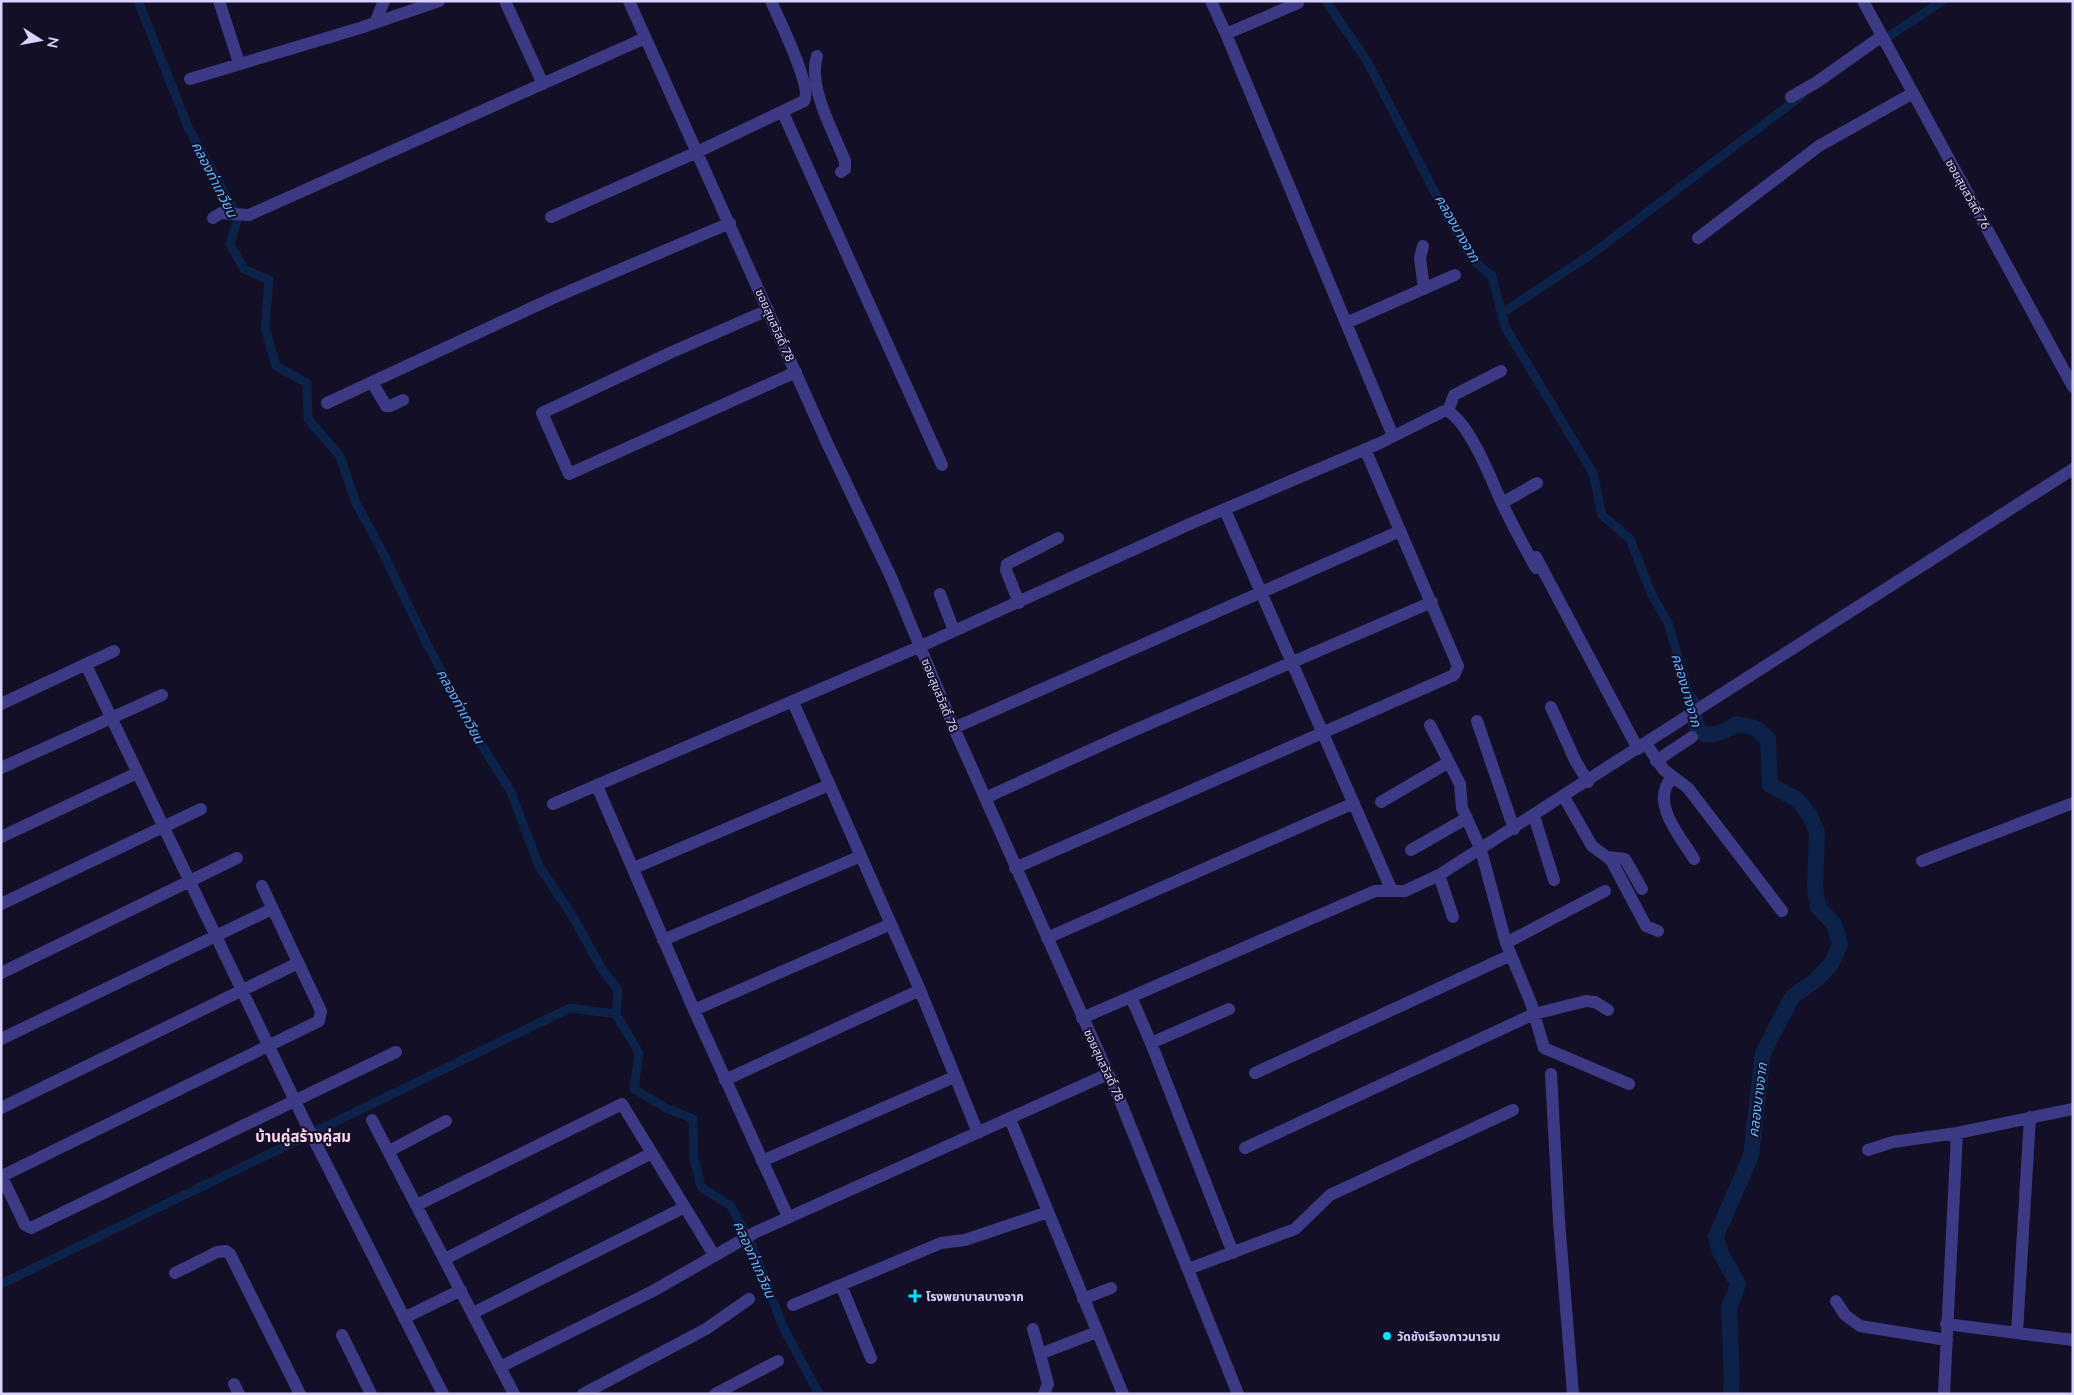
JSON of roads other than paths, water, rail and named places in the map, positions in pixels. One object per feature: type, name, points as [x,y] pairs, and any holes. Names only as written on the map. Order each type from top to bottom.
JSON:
[{"type":"street","points":[[219,1],[240,63]]},
{"type":"street","points":[[375,23],[384,1]]},
{"type":"street","points":[[190,78],[375,23],[439,1]]},
{"type":"street","points":[[505,1],[543,84]]},
{"type":"street","name":"ซอยสุขสวัสดิ์ 78","points":[[629,1],[695,153],[730,223],[796,372],[891,577],[984,798],[1108,1074],[1238,1394]]},
{"type":"street","points":[[771,1],[790,42],[806,98]]},
{"type":"street","points":[[1211,1],[1393,436]]},
{"type":"street","name":"ซอยสุขสวัสดิ์ 76","points":[[1863,1],[2073,387]]},
{"type":"street","points":[[1226,34],[1298,3]]},
{"type":"street","points":[[217,215],[242,216],[256,212],[645,38]]},
{"type":"street","points":[[1791,97],[1884,41]]},
{"type":"street","points":[[817,56],[814,76],[845,161],[845,169],[841,172]]},
{"type":"street","points":[[1698,238],[1820,146],[1913,93]]},
{"type":"street","points":[[550,218],[783,113],[806,98],[820,96]]},
{"type":"street","points":[[783,113],[942,465]]},
{"type":"street","points":[[327,403],[553,298],[730,223]]},
{"type":"street","points":[[1423,246],[1420,258],[1424,289]]},
{"type":"street","points":[[1346,323],[1455,275]]},
{"type":"street","points":[[768,310],[672,352],[542,413],[569,474],[796,372]]},
{"type":"street","points":[[553,804],[793,702],[1365,449],[1448,411],[1454,396],[1501,371]]},
{"type":"street","points":[[372,382],[386,406],[403,400]]},
{"type":"street","points":[[1448,411],[1461,422],[1486,466],[1502,503],[1536,568]]},
{"type":"street","points":[[1015,868],[1454,676],[1458,666],[1365,449]]},
{"type":"street","points":[[1082,1018],[1375,891],[1405,891],[1439,875],[1588,782],[2073,470]]},
{"type":"street","points":[[1502,503],[1537,483]]},
{"type":"street","points":[[1225,510],[1321,733],[1392,891]]},
{"type":"street","points":[[1516,521],[1642,747],[1672,778],[1688,788],[1782,911]]},
{"type":"street","points":[[954,728],[1400,531]]},
{"type":"street","points":[[1019,603],[1006,570],[1007,564],[1058,538]]},
{"type":"street","points":[[940,594],[954,631]]},
{"type":"street","points":[[984,798],[1128,733],[1292,664],[1432,602]]},
{"type":"street","points":[[1,704],[114,651]]},
{"type":"street","points":[[86,665],[295,1101],[443,1394]]},
{"type":"street","points":[[1,768],[162,696]]},
{"type":"street","points":[[793,702],[920,990],[978,1133]]},
{"type":"street","points":[[1551,707],[1575,760],[1588,782]]},
{"type":"street","points":[[1477,721],[1514,829]]},
{"type":"street","points":[[1430,725],[1460,784],[1461,802],[1481,850],[1506,942],[1534,1014],[1544,1048],[1629,1084]]},
{"type":"street","points":[[1656,761],[1692,737]]},
{"type":"street","points":[[1381,802],[1449,762]]},
{"type":"street","points":[[1,837],[137,773]]},
{"type":"street","points":[[1672,778],[1664,790],[1666,813],[1694,859]]},
{"type":"street","points":[[634,868],[830,785]]},
{"type":"street","points":[[598,786],[663,940],[788,1217]]},
{"type":"street","points":[[1564,797],[1592,846],[1608,857],[1625,860],[1642,889]]},
{"type":"street","points":[[1047,938],[1354,803]]},
{"type":"street","points":[[1922,861],[2073,803]]},
{"type":"street","points":[[1,904],[201,810]]},
{"type":"street","points":[[1534,816],[1554,880]]},
{"type":"street","points":[[1411,850],[1467,818]]},
{"type":"street","points":[[663,940],[861,856]]},
{"type":"street","points":[[1608,857],[1646,926],[1658,931]]},
{"type":"street","points":[[1,973],[237,858]]},
{"type":"street","points":[[1439,875],[1454,917]]},
{"type":"street","points":[[262,886],[321,1010],[321,1018],[269,1046],[2,1176],[24,1225],[31,1228],[396,1052]]},
{"type":"street","points":[[1506,942],[1605,891]]},
{"type":"street","points":[[1,1039],[272,909]]},
{"type":"street","points":[[694,1010],[891,924]]},
{"type":"street","points":[[1255,1073],[1511,955]]},
{"type":"street","points":[[1,1108],[298,963]]},
{"type":"street","points":[[725,1080],[920,990]]},
{"type":"street","points":[[1131,997],[1151,1043],[1233,1253]]},
{"type":"street","points":[[1245,1148],[1534,1014],[1586,1001],[1595,1002],[1608,1010]]},
{"type":"street","points":[[1151,1043],[1229,1009]]},
{"type":"street","points":[[500,1367],[652,1291],[756,1232],[1108,1074]]},
{"type":"street","points":[[1551,1074],[1573,1394]]},
{"type":"street","points":[[762,1162],[954,1077]]},
{"type":"street","points":[[417,1205],[620,1104],[626,1108],[714,1255]]},
{"type":"street","points":[[1868,1150],[1893,1142],[1957,1133],[2073,1109]]},
{"type":"street","points":[[1188,1269],[1295,1229],[1330,1195],[1512,1110]]},
{"type":"street","points":[[2018,1332],[2030,1117]]},
{"type":"street","points":[[1010,1119],[1123,1394]]},
{"type":"street","points":[[372,1120],[514,1394]]},
{"type":"street","points":[[389,1151],[446,1121]]},
{"type":"street","points":[[1944,1394],[1957,1133]]},
{"type":"street","points":[[445,1259],[652,1153]]},
{"type":"street","points":[[473,1313],[685,1207]]},
{"type":"street","points":[[793,1305],[941,1243],[965,1240],[1048,1212]]},
{"type":"street","points":[[175,1273],[217,1252],[228,1252],[300,1394]]},
{"type":"street","points":[[841,1285],[871,1358]]},
{"type":"street","points":[[1083,1299],[1111,1288]]},
{"type":"street","points":[[404,1318],[461,1290]]},
{"type":"street","points":[[583,1394],[706,1329],[749,1299]]},
{"type":"street","points":[[1836,1301],[1845,1315],[1860,1326],[1947,1340]]},
{"type":"street","points":[[1946,1324],[2073,1340]]},
{"type":"street","points":[[1033,1329],[1048,1384],[1044,1394]]},
{"type":"street","points":[[1040,1354],[1097,1332]]},
{"type":"street","points":[[342,1334],[371,1394]]},
{"type":"street","points":[[715,1394],[778,1361]]},
{"type":"waterway","name":"คลองท่าเกวียน","points":[[138,1],[189,129],[238,218],[230,244],[244,269],[269,280],[265,328],[276,366],[307,383],[308,419],[340,456],[356,503],[382,551],[427,644],[472,729],[511,792],[539,866],[573,917],[602,969],[618,990],[616,1014],[639,1053],[634,1089],[666,1108],[693,1119],[694,1159],[701,1187],[731,1206],[752,1246],[784,1329],[819,1394]]},
{"type":"waterway","name":"คลองบางจาก","points":[[1326,1],[1367,61],[1447,216],[1473,260],[1492,276],[1505,327],[1593,473],[1602,515],[1630,539],[1652,595],[1668,623],[1691,701]]},
{"type":"waterway","points":[[1880,42],[1942,1]]},
{"type":"waterway","points":[[1502,313],[1589,256],[1801,96]]},
{"type":"waterway","name":"คลองบางจาก","points":[[1691,701],[1698,732],[1714,734],[1723,732],[1737,724],[1756,728],[1768,739],[1770,785],[1798,800],[1810,816],[1817,832],[1815,888],[1818,907],[1834,924],[1840,944],[1832,963],[1816,980],[1792,997],[1763,1053],[1751,1156],[1716,1236],[1721,1254],[1738,1284],[1729,1308],[1731,1394]]},
{"type":"waterway","points":[[1,1284],[570,1008],[616,1014]]},
{"type":"place","name":"โรงพยาบาลบางจาก","points":[[915,1296]]},
{"type":"place","name":"วัดชังเรืองภาวนาราม","points":[[1387,1336]]},
{"type":"district","name":"บ้านคู่สร้างคู่สม","points":[[303,1136]]}]
